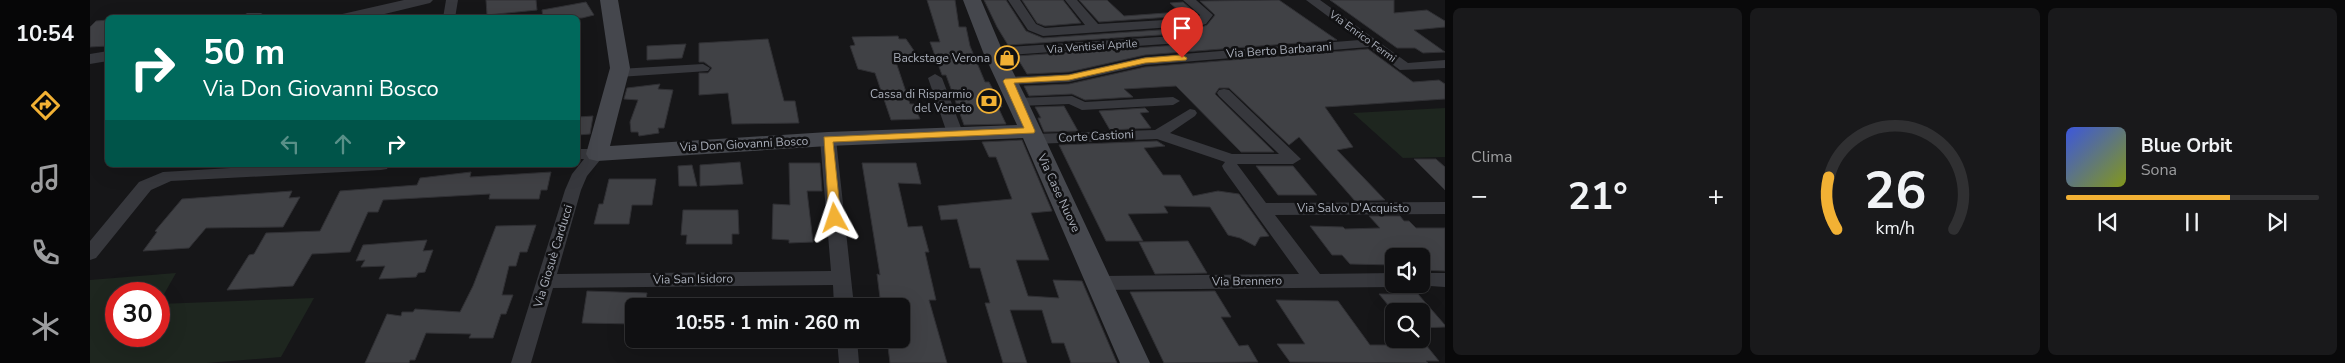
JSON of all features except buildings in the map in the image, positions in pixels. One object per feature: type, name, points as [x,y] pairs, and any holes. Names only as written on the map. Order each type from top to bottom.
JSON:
[{"type":"main road","points":[[587,154],[620,68],[609,0]]},
{"type":"main road","name":"Via Case Nuove","points":[[972,0],[993,52],[1018,102],[1135,363]]},
{"type":"main road","name":"Via Don Giovanni Bosco","points":[[587,154],[955,133],[1032,135]]},
{"type":"street","points":[[358,15],[425,0]]},
{"type":"street","points":[[450,15],[452,0]]},
{"type":"street","points":[[1014,0],[1032,27],[1043,32],[1202,21],[1207,15],[1189,0]]},
{"type":"street","points":[[1071,0],[1095,28]]},
{"type":"street","name":"Via Enrico Fermi","points":[[1312,0],[1405,67],[1445,64]]},
{"type":"street","name":"Via Ventisei Aprile","points":[[993,52],[1190,39]]},
{"type":"street","name":"Via Berto Barbarani","points":[[1008,81],[1069,78],[1145,61],[1372,43]]},
{"type":"street","points":[[90,59],[105,56]]},
{"type":"street","points":[[619,73],[703,68]]},
{"type":"street","points":[[935,78],[955,133]]},
{"type":"street","name":"Corte Castioni","points":[[1032,135],[1158,134],[1230,159],[1293,159],[1224,93]]},
{"type":"street","points":[[1018,102],[1072,100],[1082,106],[1173,101]]},
{"type":"street","points":[[1158,134],[1190,112]]},
{"type":"street","points":[[828,139],[843,298]]},
{"type":"street","name":"Via Giosuè Carducci","points":[[521,363],[573,190],[587,154]]},
{"type":"street","points":[[1230,166],[1314,280]]},
{"type":"street","points":[[90,253],[145,186],[170,176],[343,167]]},
{"type":"street","name":"Via Salvo D'Acquisto","points":[[1261,209],[1445,208]]},
{"type":"street","name":"Via San Isidoro","points":[[545,281],[841,278]]},
{"type":"street","name":"Via Brennero","points":[[1100,283],[1385,280]]},
{"type":"street","points":[[1430,280],[1445,280]]},
{"type":"street","points":[[848,348],[849,363]]},
{"type":"shaded area","points":[[1445,108],[1445,157],[1403,158],[1353,113]]},
{"type":"shaded area","points":[[176,273],[170,284],[170,282],[105,282],[105,347],[170,347],[170,304],[314,298],[281,357],[207,363],[90,363],[90,280]]},
{"type":"place","name":"Backstage Verona","points":[[1007,58]]},
{"type":"place","name":"Cassa di Risparmio del Veneto","points":[[989,101]]},
{"type":"route","points":[[835,218],[828,139],[1030,131],[1008,81],[1069,78],[1145,61],[1182,58]]}]
